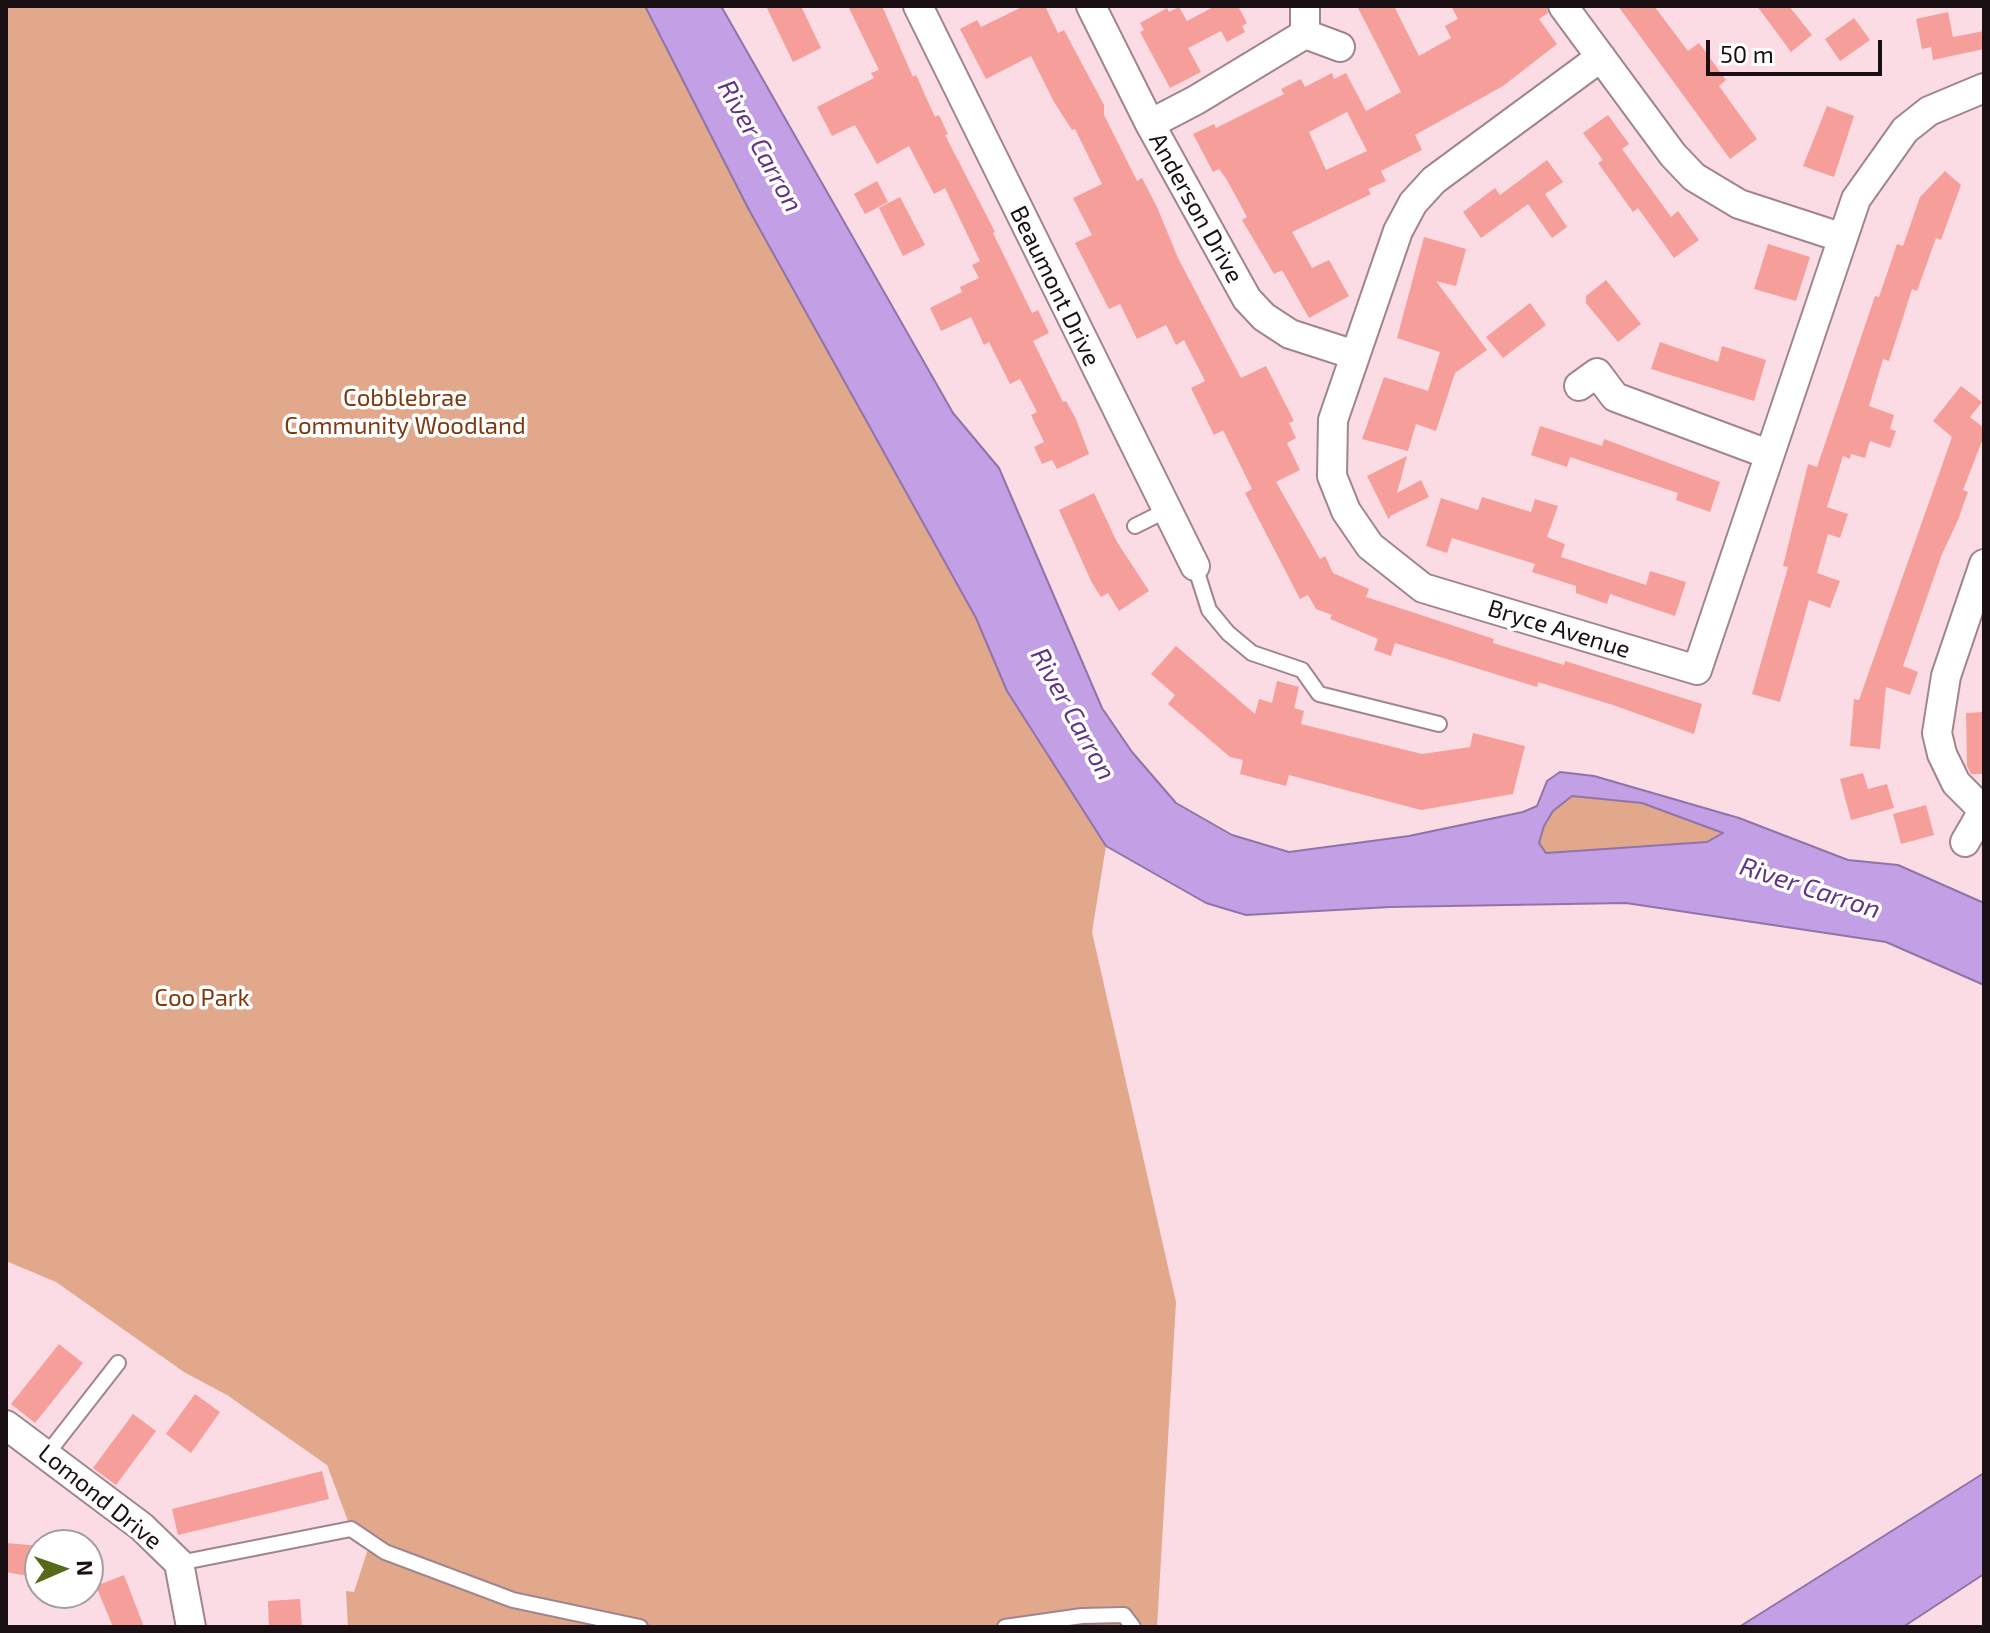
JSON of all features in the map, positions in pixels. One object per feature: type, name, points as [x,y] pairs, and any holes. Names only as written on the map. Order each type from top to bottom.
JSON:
[{"type":"street","name":"Beaumont Drive","points":[[918,6],[1195,566]]},
{"type":"street","name":"Anderson Drive","points":[[1091,6],[1150,124],[1247,299],[1264,317],[1290,334],[1355,355]]},
{"type":"street","points":[[1563,6],[1694,177],[1739,204],[1840,237]]},
{"type":"street","points":[[1150,124],[1196,100],[1305,20],[1340,47]]},
{"type":"street","name":"Bryce Avenue","points":[[1601,57],[1434,180],[1413,203],[1398,231],[1333,420],[1332,476],[1346,511],[1370,546],[1423,588],[1697,670],[1840,237],[1856,199],[1905,130],[1938,106],[1984,88]]},
{"type":"street","points":[[1579,386],[1597,373],[1615,397],[1768,454]]},
{"type":"street","points":[[1965,842],[1983,811],[1956,783],[1937,733],[1946,676],[1984,564]]},
{"type":"street","name":"Lomond Drive","points":[[6,1425],[142,1527],[179,1563],[191,1627]]},
{"type":"lane","points":[[1135,526],[1167,510]]},
{"type":"lane","points":[[1195,566],[1209,610],[1228,633],[1252,653],[1302,670],[1319,694],[1439,724]]},
{"type":"lane","points":[[47,1454],[118,1363]]},
{"type":"lane","points":[[179,1563],[351,1529],[385,1552],[513,1600],[640,1627]]},
{"type":"lane","points":[[1005,1627],[1124,1615],[1133,1627]]},
{"type":"green space","name":"Cobblebrae Community Woodland","points":[[6,6],[645,6],[748,208],[976,618],[1007,691],[1106,846],[1092,932],[1176,1302],[1157,1627],[348,1627],[346,1591],[354,1592],[370,1543],[351,1529],[327,1465],[227,1395],[184,1372],[56,1282],[6,1261]]},
{"type":"green space","points":[[1572,796],[1642,803],[1723,832],[1720,838],[1707,842],[1546,853],[1539,843],[1544,826],[1553,811]]},
{"type":"water","name":"River Carron","points":[[645,6],[721,6],[953,413],[999,468],[1102,708],[1132,752],[1176,803],[1232,835],[1289,852],[1409,836],[1523,812],[1537,806],[1547,781],[1560,772],[1594,776],[1739,818],[1848,860],[1898,865],[1984,903],[1984,985],[1886,942],[1626,903],[1390,907],[1246,915],[1206,903],[1106,846],[1007,691],[976,618],[748,208]],"holes":[[[1572,796],[1642,803],[1723,833],[1707,842],[1546,853],[1539,843],[1553,811]]]},
{"type":"water","points":[[1984,1473],[1984,1574],[1903,1627],[1739,1627]]},
{"type":"building","points":[[766,6],[801,6],[821,48],[793,62]]},
{"type":"building","points":[[848,6],[882,6],[913,77],[916,75],[935,117],[939,115],[948,134],[945,135],[1032,313],[1038,310],[1049,333],[1033,341],[1063,402],[1066,401],[1076,419],[1089,454],[1057,469],[1052,460],[1042,464],[1034,447],[1044,442],[1031,415],[1037,412],[1020,379],[1010,384],[989,342],[984,345],[971,317],[941,331],[930,308],[962,292],[960,287],[979,278],[972,265],[980,261],[945,188],[934,194],[909,146],[877,164],[855,125],[832,136],[817,107],[874,78],[871,73],[879,70]]},
{"type":"building","points":[[1024,6],[1045,6],[1058,33],[1064,30],[1104,105],[1104,115],[1137,181],[1142,178],[1178,258],[1241,378],[1266,366],[1294,421],[1289,423],[1296,438],[1287,443],[1300,470],[1276,482],[1320,559],[1325,556],[1333,573],[1369,589],[1366,597],[1494,639],[1493,643],[1564,665],[1565,661],[1702,704],[1694,734],[1538,682],[1537,687],[1395,643],[1391,656],[1374,650],[1378,639],[1330,619],[1332,615],[1316,609],[1308,595],[1300,599],[1245,493],[1252,489],[1223,430],[1214,435],[1191,388],[1205,381],[1184,340],[1176,345],[1166,325],[1137,339],[1120,304],[1109,309],[1075,243],[1092,235],[1073,198],[1102,184],[1075,129],[1072,130],[1054,102],[1031,56],[986,79],[960,29],[977,20],[981,27]]},
{"type":"building","points":[[1215,6],[1238,6],[1247,23],[1242,26],[1245,32],[1227,42],[1221,31],[1188,48],[1201,72],[1170,88],[1140,32],[1144,30],[1140,23],[1167,8],[1169,12],[1179,7],[1187,21]]},
{"type":"building","points":[[1357,6],[1394,6],[1419,56],[1451,38],[1445,26],[1458,19],[1451,6],[1546,6],[1548,13],[1539,19],[1557,44],[1503,86],[1415,135],[1422,150],[1381,171],[1386,181],[1368,189],[1371,194],[1292,232],[1312,268],[1329,260],[1349,296],[1309,318],[1282,270],[1274,274],[1242,220],[1247,217],[1227,180],[1219,169],[1213,172],[1193,134],[1214,124],[1216,128],[1284,94],[1281,89],[1301,79],[1305,87],[1332,73],[1334,79],[1346,73],[1366,111],[1401,92]],"holes":[[[1347,112],[1367,151],[1326,170],[1309,132]]]},
{"type":"building","points":[[1618,6],[1654,6],[1688,51],[1699,43],[1726,80],[1719,86],[1757,139],[1730,159]]},
{"type":"building","points":[[1757,6],[1789,6],[1812,35],[1791,52]]},
{"type":"building","points":[[1948,12],[1953,37],[1984,31],[1984,49],[1933,60],[1931,47],[1922,49],[1916,19]]},
{"type":"building","points":[[1854,18],[1870,40],[1840,61],[1825,39]]},
{"type":"building","points":[[1827,106],[1854,116],[1834,177],[1803,166]]},
{"type":"building","points":[[1608,115],[1629,144],[1622,149],[1671,217],[1678,211],[1699,240],[1674,258],[1638,208],[1633,212],[1598,163],[1603,160],[1583,133]]},
{"type":"building","points":[[1547,160],[1563,182],[1545,194],[1567,227],[1552,238],[1528,204],[1481,238],[1463,212],[1495,188],[1500,195]]},
{"type":"building","points":[[1945,171],[1961,185],[1941,240],[1936,238],[1917,291],[1912,289],[1889,361],[1883,359],[1869,406],[1894,415],[1890,429],[1896,431],[1890,448],[1870,441],[1865,458],[1851,454],[1850,459],[1843,456],[1827,507],[1848,514],[1840,538],[1828,534],[1817,573],[1840,581],[1830,608],[1809,600],[1780,702],[1752,694],[1788,567],[1783,566],[1808,464],[1817,467],[1875,296],[1879,297],[1897,244],[1903,246],[1920,197]]},
{"type":"building","points":[[877,181],[888,202],[865,214],[854,194]]},
{"type":"building","points":[[900,197],[925,245],[903,256],[879,208]]},
{"type":"building","points":[[1424,237],[1466,249],[1456,286],[1436,281],[1487,350],[1455,373],[1436,431],[1416,424],[1408,451],[1362,439],[1384,377],[1428,391],[1440,352],[1397,338]]},
{"type":"building","points":[[1768,244],[1810,257],[1796,301],[1754,289]]},
{"type":"building","points":[[1606,280],[1641,324],[1618,342],[1586,303],[1586,296]]},
{"type":"building","points":[[1530,303],[1546,325],[1503,358],[1486,337]]},
{"type":"building","points":[[1660,342],[1718,362],[1722,346],[1766,360],[1754,401],[1651,369]]},
{"type":"building","points":[[1961,386],[1982,402],[1970,417],[1984,428],[1984,436],[1963,490],[1968,492],[1942,554],[1903,666],[1918,672],[1910,695],[1886,687],[1880,749],[1850,746],[1854,699],[1859,700],[1952,437],[1933,421]]},
{"type":"building","points":[[1540,426],[1602,446],[1604,439],[1720,482],[1710,512],[1676,500],[1678,493],[1570,457],[1567,467],[1531,455]]},
{"type":"building","points":[[1407,456],[1397,493],[1421,480],[1429,497],[1390,516],[1389,520],[1367,476]]},
{"type":"building","points":[[1094,493],[1117,542],[1149,591],[1119,611],[1108,593],[1101,597],[1092,583],[1059,510]]},
{"type":"building","points":[[1482,497],[1531,512],[1535,499],[1558,506],[1547,537],[1565,544],[1561,557],[1646,585],[1650,571],[1686,582],[1675,616],[1610,594],[1607,604],[1576,593],[1576,586],[1532,572],[1535,564],[1452,538],[1447,553],[1426,546],[1441,498],[1478,510]]},
{"type":"building","points":[[1176,646],[1255,714],[1259,699],[1272,703],[1277,681],[1299,687],[1294,708],[1304,711],[1301,724],[1422,754],[1470,747],[1473,733],[1525,746],[1513,794],[1421,810],[1289,775],[1286,786],[1240,774],[1243,760],[1230,757],[1168,704],[1175,695],[1151,674]]},
{"type":"building","points":[[1984,712],[1984,774],[1971,774],[1967,766],[1966,713]]},
{"type":"building","points":[[1863,773],[1868,789],[1887,784],[1894,808],[1851,820],[1840,779]]},
{"type":"building","points":[[1926,805],[1934,835],[1901,844],[1893,814]]},
{"type":"building","points":[[59,1344],[83,1363],[35,1423],[11,1404]]},
{"type":"building","points":[[195,1394],[220,1412],[191,1453],[166,1434]]},
{"type":"building","points":[[133,1414],[156,1431],[116,1485],[93,1468]]},
{"type":"building","points":[[322,1471],[329,1499],[178,1535],[172,1509]]},
{"type":"building","points":[[6,1543],[24,1545],[24,1575],[6,1572]]},
{"type":"building","points":[[124,1575],[144,1627],[113,1627],[104,1605],[104,1583]]},
{"type":"building","points":[[300,1599],[302,1627],[269,1627],[268,1601]]},
{"type":"park label","name":"Coo Park","points":[[202,998]]}]
